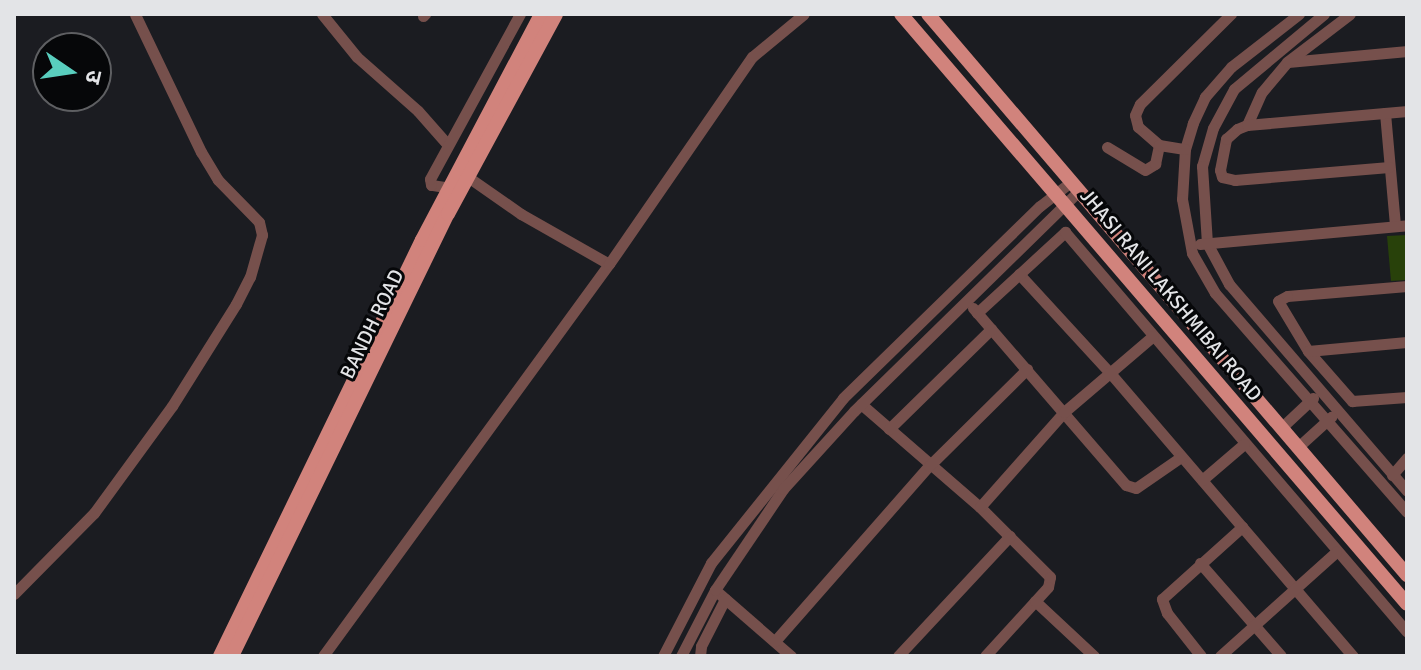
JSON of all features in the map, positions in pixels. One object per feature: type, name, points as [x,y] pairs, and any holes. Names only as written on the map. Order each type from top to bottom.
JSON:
[{"type":"main road","name":"BANDH ROAD","points":[[232,656],[541,14]]},
{"type":"main road","name":"BANDH ROAD","points":[[220,656],[459,185],[556,14]]},
{"type":"main road","name":"JHASI RANI LAKSHMIBAI ROAD","points":[[901,14],[1062,198],[1407,604]]},
{"type":"main road","name":"JHASI RANI LAKSHMIBAI ROAD","points":[[928,14],[1407,575]]},
{"type":"street","points":[[14,594],[94,513],[172,406],[236,304],[250,277],[262,235],[259,222],[218,180],[201,152],[135,14]]},
{"type":"street","points":[[322,14],[357,57],[418,111],[448,145]]},
{"type":"street","points":[[520,14],[429,182],[459,185],[521,214],[609,264]]},
{"type":"street","points":[[323,656],[609,264],[752,57],[804,14]]},
{"type":"street","points":[[1185,149],[1159,145],[1138,127],[1135,115],[1140,104],[1231,14]]},
{"type":"street","points":[[1299,14],[1231,67],[1205,97],[1185,149],[1182,199],[1191,245],[1215,293],[1407,512]]},
{"type":"street","points":[[1324,14],[1234,89],[1213,128],[1202,166],[1207,243],[1229,284],[1407,491]]},
{"type":"street","points":[[1247,125],[1262,92],[1287,62],[1350,14]]},
{"type":"street","points":[[1287,62],[1407,51]]},
{"type":"street","points":[[1389,167],[1227,180],[1220,170],[1221,151],[1231,133],[1247,125],[1407,111]]},
{"type":"street","points":[[1191,245],[1401,226],[1389,167],[1385,113]]},
{"type":"street","points":[[1107,147],[1145,170],[1155,164],[1159,145]]},
{"type":"street","points":[[1062,198],[1040,206],[843,398],[711,563],[665,651],[682,654],[715,590],[783,489],[861,404],[966,301],[1075,187]]},
{"type":"street","points":[[977,313],[1065,232],[1407,632]]},
{"type":"street","points":[[1019,274],[1111,374],[1353,656]]},
{"type":"street","points":[[1407,286],[1281,297],[1278,306],[1308,351],[1352,401],[1407,397]]},
{"type":"street","points":[[966,301],[1132,488],[1142,485],[1181,457]]},
{"type":"street","points":[[889,429],[991,329]]},
{"type":"street","points":[[980,507],[1064,412],[1153,336]]},
{"type":"street","points":[[1308,351],[1407,342]]},
{"type":"street","points":[[775,641],[929,466],[1027,369]]},
{"type":"street","points":[[1281,428],[1320,391]]},
{"type":"street","points":[[861,404],[980,507],[1050,577],[1048,587],[985,656]]},
{"type":"street","points":[[1298,447],[1337,411]]},
{"type":"street","points":[[1202,480],[1244,444]]},
{"type":"street","points":[[1392,475],[1407,458]]},
{"type":"street","points":[[1197,655],[1167,613],[1162,599],[1242,527]]},
{"type":"street","points":[[898,656],[1010,536]]},
{"type":"street","points":[[1220,656],[1336,552]]},
{"type":"street","points":[[1200,563],[1281,656]]},
{"type":"street","points":[[715,590],[791,656]]},
{"type":"street","points":[[700,656],[701,646],[725,599]]},
{"type":"street","points":[[1035,601],[1094,656]]},
{"type":"green space","points":[[1407,235],[1407,280],[1391,281],[1387,236]]}]
